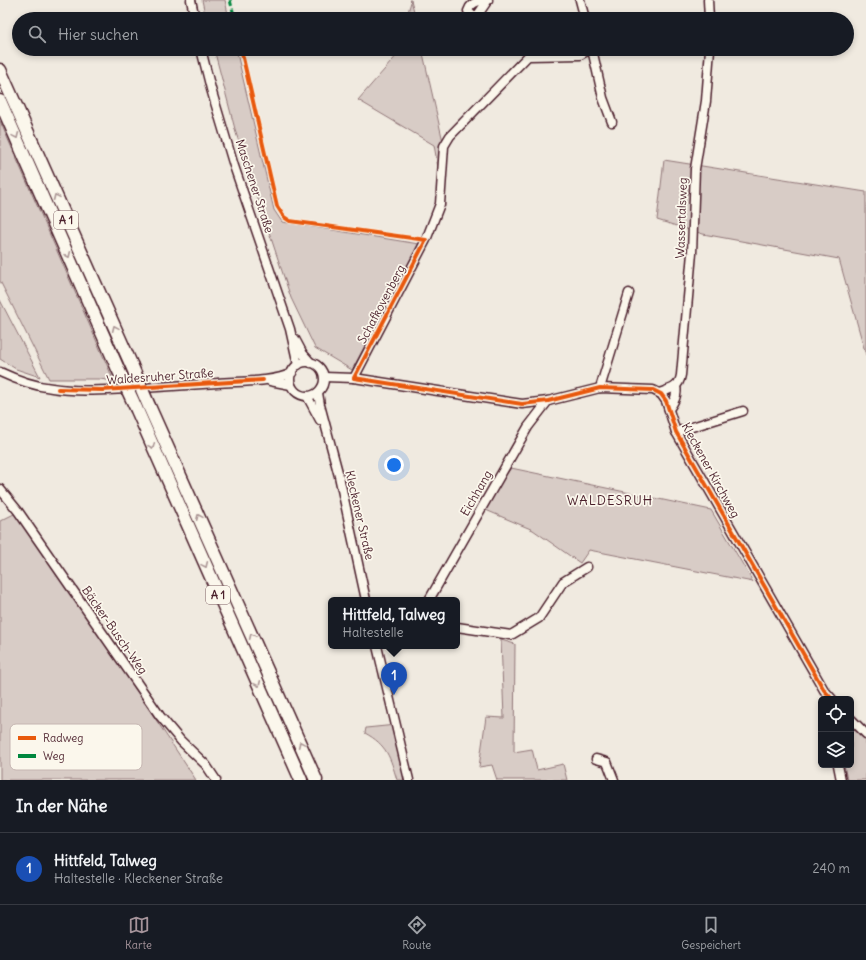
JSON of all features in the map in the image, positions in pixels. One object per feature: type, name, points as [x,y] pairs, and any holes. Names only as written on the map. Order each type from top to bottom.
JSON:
[{"type":"highway","name":"A 1","points":[[0,70],[316,780]]},
{"type":"highway","name":"A 1","points":[[0,101],[301,780]]},
{"type":"highway","points":[[280,697],[302,725]]},
{"type":"street","points":[[191,0],[194,12]]},
{"type":"street","points":[[469,12],[469,7],[472,4],[481,0]]},
{"type":"street","points":[[480,12],[488,0]]},
{"type":"street","points":[[580,0],[583,12]]},
{"type":"street","points":[[708,0],[709,12]]},
{"type":"street","name":"Maschener Straße","points":[[204,56],[211,89],[234,166],[290,329],[298,365]]},
{"type":"street","name":"Schafkovenberg","points":[[354,378],[426,240],[440,204],[444,146],[450,136],[528,56]]},
{"type":"street","name":"Schafkovenberg","points":[[593,56],[603,98],[612,122]]},
{"type":"street","name":"Wassertalsweg","points":[[669,409],[675,399],[677,390],[676,386],[679,383],[681,375],[690,276],[695,169],[706,101],[709,56]]},
{"type":"street","points":[[600,388],[629,293]]},
{"type":"street","name":"Maschener Straße","points":[[290,329],[303,354],[311,363]]},
{"type":"street","points":[[311,363],[315,364],[321,370],[324,377],[323,386],[318,393],[307,396],[297,393],[291,385],[290,379],[292,373],[298,365],[311,363]]},
{"type":"street","name":"Waldesruher Straße","points":[[0,372],[34,385],[70,390],[124,389],[263,380],[292,373]]},
{"type":"street","points":[[324,377],[354,378],[522,404],[548,401],[600,388],[660,392],[676,386]]},
{"type":"street","name":"Waldesruher Straße","points":[[263,380],[291,385]]},
{"type":"street","name":"Kleckener Kirchweg","points":[[660,392],[669,409],[676,432],[824,695]]},
{"type":"street","name":"Kleckener Straße","points":[[318,393],[339,476],[365,597]]},
{"type":"street","name":"Kleckener Straße","points":[[307,396],[328,435]]},
{"type":"street","name":"Eichhang","points":[[431,597],[528,427],[548,401]]},
{"type":"street","points":[[676,432],[743,411]]},
{"type":"street","name":"Bäcker-Busch-Weg","points":[[0,489],[18,511],[160,716],[181,742],[206,765],[216,780]]},
{"type":"street","points":[[460,627],[511,635],[539,618],[563,582],[587,567]]},
{"type":"street","points":[[378,649],[409,780]]},
{"type":"street","points":[[854,722],[866,734]]},
{"type":"street","points":[[596,759],[607,762],[614,780]]},
{"type":"street","points":[[839,768],[841,780]]},
{"type":"shaded area","points":[[202,0],[225,0],[228,12],[205,12]]},
{"type":"shaded area","points":[[409,0],[411,0],[414,12],[408,12],[411,2]]},
{"type":"shaded area","points":[[216,56],[238,56],[274,210],[282,222],[419,244],[352,370],[315,348],[291,298],[236,133]]},
{"type":"shaded area","points":[[396,56],[424,56],[444,146],[442,175],[445,207],[434,145],[358,100]]},
{"type":"shaded area","points":[[0,121],[114,381],[100,379],[49,379],[0,281]]},
{"type":"shaded area","points":[[664,160],[866,192],[866,355],[839,259],[703,234],[657,220]]},
{"type":"shaded area","points":[[0,300],[40,377],[16,369],[0,359]]},
{"type":"shaded area","points":[[511,468],[711,510],[753,582],[589,550],[580,563],[533,530],[481,508]]},
{"type":"shaded area","points":[[18,512],[196,780],[0,780],[0,521]]},
{"type":"shaded area","points":[[501,640],[515,644],[514,752],[532,749],[537,770],[563,764],[567,780],[497,780],[492,765],[479,767],[486,717],[504,718]]},
{"type":"shaded area","points":[[396,725],[409,780],[397,780],[387,752],[378,742],[365,733],[366,728]]},
{"type":"shaded area","points":[[854,725],[866,736],[866,780],[847,780],[845,768],[854,768]]},
{"type":"marked path","points":[[230,0],[233,12]]},
{"type":"cycle path","points":[[243,56],[277,206],[284,217],[290,221],[426,240],[354,378],[522,404],[548,401],[600,388],[653,390],[661,394],[666,401],[676,432],[824,690],[829,696]]},
{"type":"cycle path","points":[[58,389],[102,390],[263,380]]},
{"type":"place","name":"Hittfeld, Talweg","points":[[394,695]]},
{"type":"district","name":"WALDESRUH","points":[[610,500]]}]
